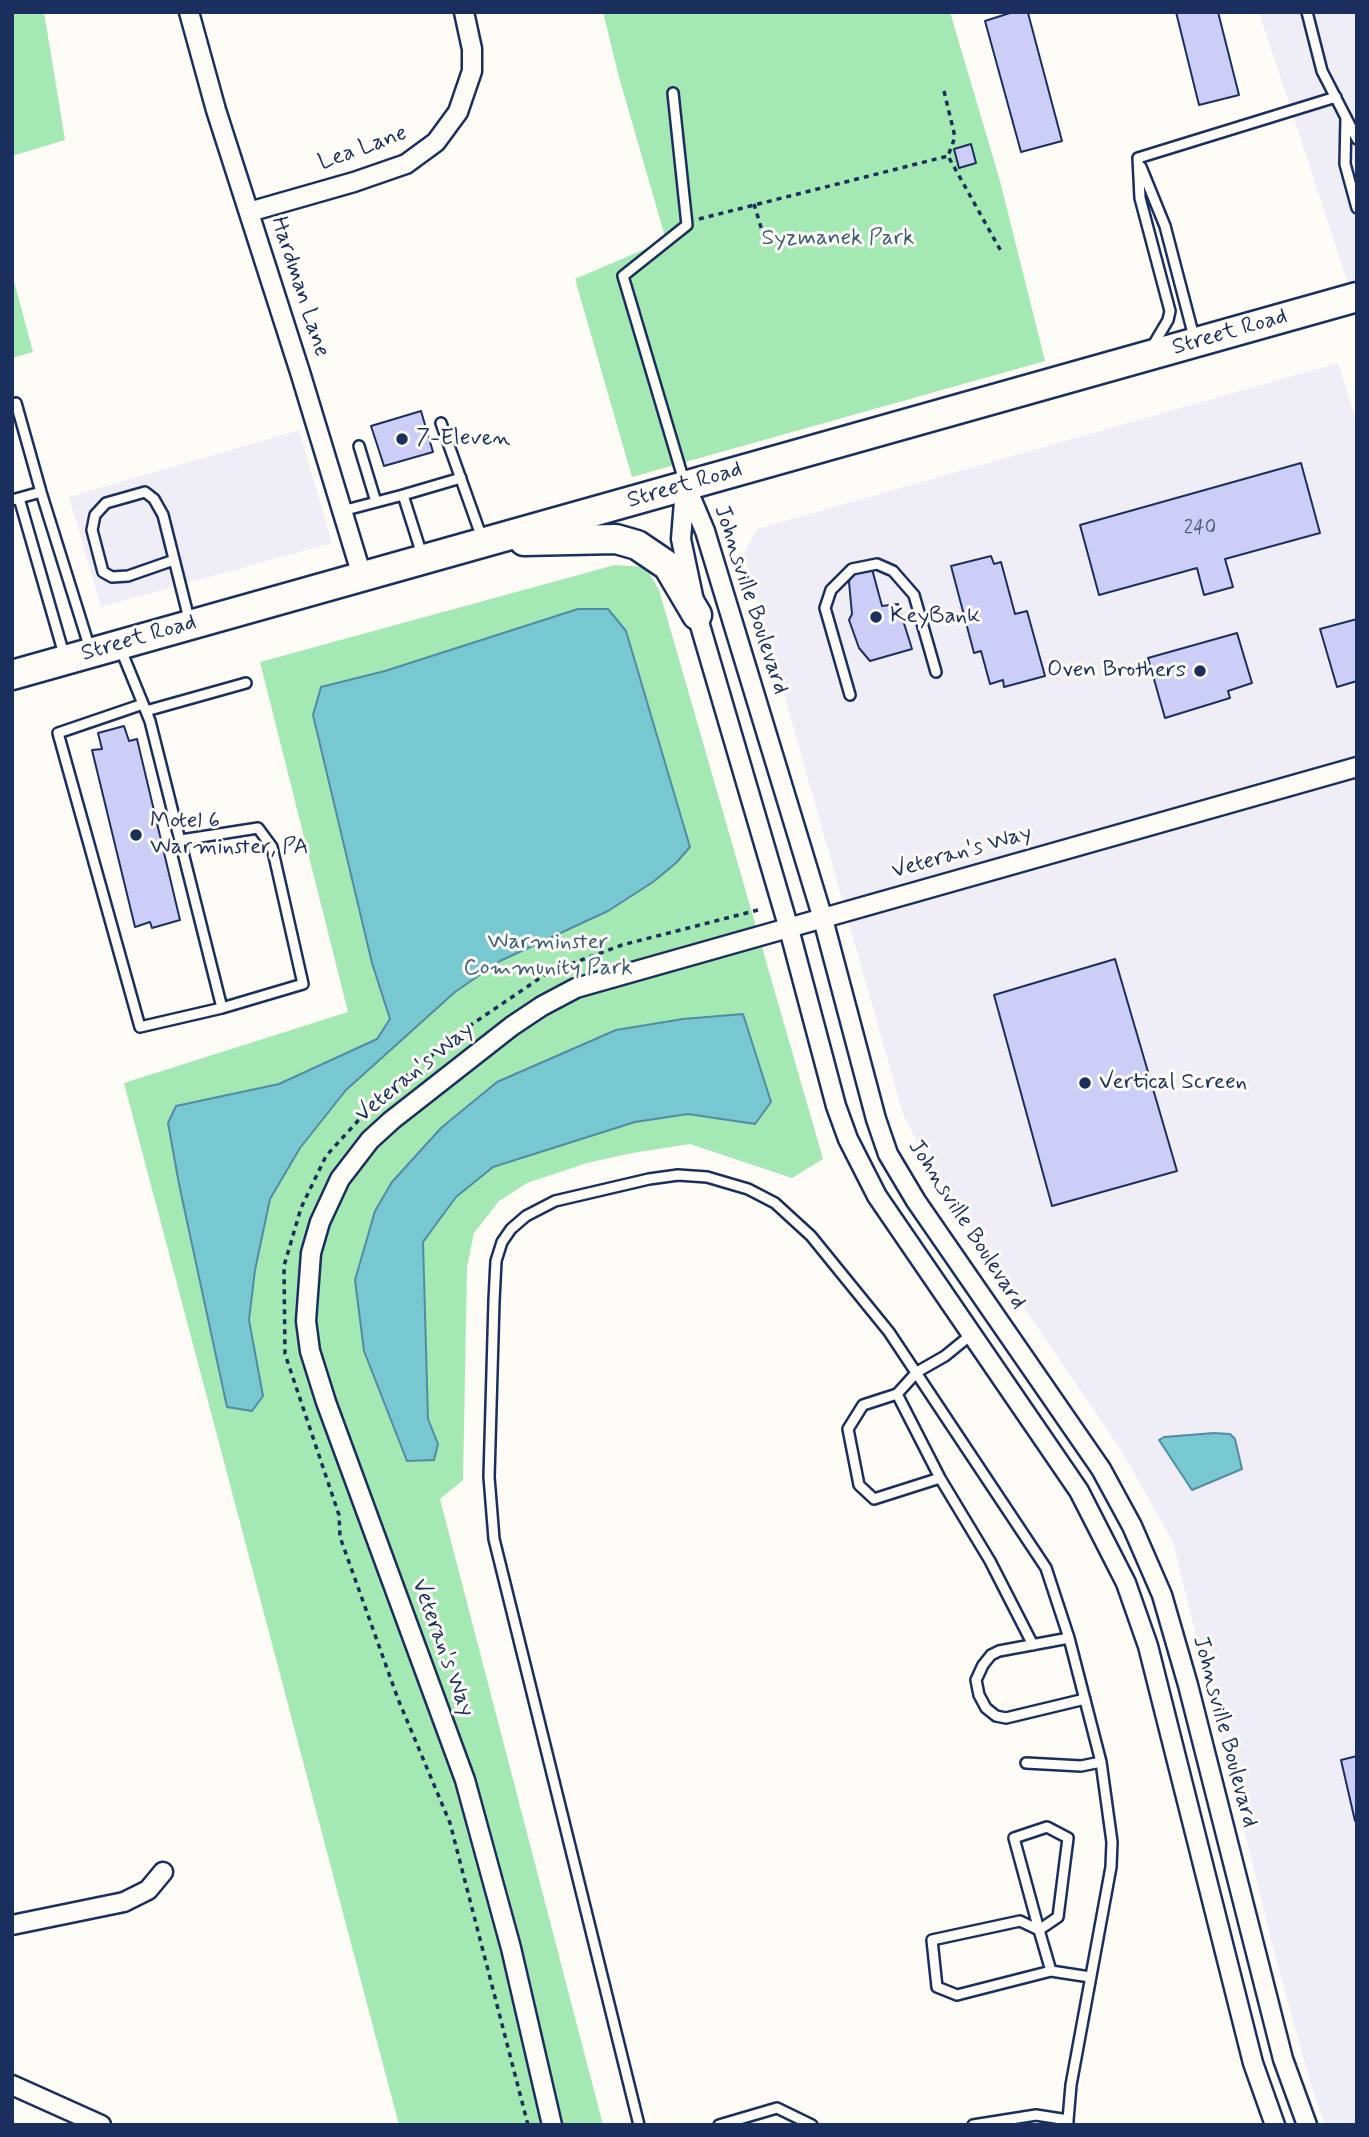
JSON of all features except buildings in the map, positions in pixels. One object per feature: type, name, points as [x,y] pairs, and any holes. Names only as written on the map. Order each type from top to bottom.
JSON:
[{"type":"main road","name":"Street Road","points":[[12,675],[1357,297]]},
{"type":"main road","points":[[483,542],[616,539],[637,545],[668,566],[697,615]]},
{"type":"street","name":"Hardman Lane","points":[[189,12],[216,110],[362,576]]},
{"type":"street","name":"Lea Lane","points":[[249,212],[355,182],[406,164],[436,142],[458,112],[472,71],[472,49],[464,12]]},
{"type":"street","name":"Johnsville Boulevard","points":[[686,486],[681,539],[697,615],[789,929],[836,1106],[848,1139],[877,1196],[1079,1491],[1126,1583],[1148,1646],[1253,2063],[1275,2125]]},
{"type":"street","name":"Johnsville Boulevard","points":[[686,486],[705,531],[823,919],[876,1119],[888,1154],[916,1201],[1101,1469],[1132,1526],[1162,1595],[1194,1708],[1283,2059],[1307,2125]]},
{"type":"street","name":"Veteran's Way","points":[[552,2125],[511,1948],[465,1780],[316,1376],[310,1351],[306,1321],[311,1253],[320,1223],[340,1179],[370,1140],[392,1119],[527,1015],[568,992],[600,979],[789,929],[1357,767]]},
{"type":"street","points":[[12,1925],[124,1902],[148,1890],[163,1872]]},
{"type":"street","points":[[12,2085],[100,2124]]},
{"type":"lane","points":[[1307,12],[1319,63],[1357,139]]},
{"type":"lane","points":[[673,93],[687,222],[623,276],[686,486]]},
{"type":"lane","points":[[1138,158],[1336,96]]},
{"type":"lane","points":[[1346,116],[1345,164],[1357,208]]},
{"type":"lane","points":[[1138,158],[1165,226],[1196,342]]},
{"type":"lane","points":[[1138,158],[1140,198],[1170,311],[1168,320],[1146,357]]},
{"type":"lane","points":[[16,403],[41,492],[78,656]]},
{"type":"lane","points":[[441,423],[483,542]]},
{"type":"lane","points":[[359,446],[376,502]]},
{"type":"lane","points":[[342,511],[461,478]]},
{"type":"lane","points":[[41,492],[16,499],[78,656]]},
{"type":"lane","points":[[174,560],[128,576],[112,577],[103,572],[92,530],[95,515],[106,503],[145,492],[154,499],[163,515],[191,625]]},
{"type":"lane","points":[[403,495],[423,559]]},
{"type":"lane","points":[[850,695],[825,608],[831,590],[852,569],[877,564],[893,571],[914,595],[936,672]]},
{"type":"lane","points":[[119,645],[145,707],[222,1008]]},
{"type":"lane","points":[[181,840],[258,828],[272,847],[303,984],[222,1008],[140,1027],[58,733],[145,707],[246,683]]},
{"type":"lane","points":[[639,2125],[494,1539],[489,1477],[494,1301],[496,1261],[502,1242],[526,1216],[555,1201],[678,1175],[728,1181],[748,1189],[775,1203],[804,1229],[889,1332],[1046,1568],[1069,1638],[1101,1762],[1112,1842],[1111,1867],[1071,2085],[1068,2122],[1036,2115],[973,2125]]},
{"type":"lane","points":[[940,1478],[874,1499],[859,1485],[848,1429],[863,1405],[897,1394],[917,1372],[945,1356],[972,1334]]},
{"type":"lane","points":[[897,1394],[940,1478],[990,1561],[1033,1645]]},
{"type":"lane","points":[[1069,1638],[999,1651],[991,1655],[976,1680],[979,1695],[986,1708],[996,1716],[1006,1718],[1085,1699]]},
{"type":"lane","points":[[1026,1763],[1081,1766],[1101,1762]]},
{"type":"lane","points":[[1039,1930],[1058,1917],[1068,1838],[1047,1827],[1014,1838],[1039,1930],[1051,1971]]},
{"type":"lane","points":[[1039,1930],[1020,1921],[932,1940],[937,1987],[957,1995],[1051,1971],[1090,1977]]},
{"type":"lane","points":[[719,2125],[777,2108],[813,2125]]},
{"type":"path","points":[[944,91],[955,137],[948,156],[1002,253]]},
{"type":"path","points":[[687,222],[948,156]]},
{"type":"path","points":[[754,204],[763,234]]},
{"type":"path","points":[[528,2125],[450,1823],[398,1699],[340,1537],[339,1515],[285,1354],[284,1266],[301,1208],[326,1156],[375,1102],[459,1032],[549,972],[622,945],[758,910]]},
{"type":"shaded area","points":[[1259,12],[1357,12],[1357,284],[1349,287]]},
{"type":"shaded area","points":[[1338,363],[1357,424],[1357,2125],[1325,2125],[1310,2082],[1275,1955],[1173,1542],[1121,1450],[934,1175],[903,1114],[744,553],[757,529]]},
{"type":"shaded area","points":[[299,430],[332,543],[101,607],[69,497]]},
{"type":"green space","points":[[12,12],[44,12],[65,140],[12,156]]},
{"type":"green space","name":"Syzmanek Park","points":[[603,12],[950,12],[1000,181],[1045,361],[632,477],[575,279],[666,240]]},
{"type":"green space","points":[[12,274],[33,352],[12,358]]},
{"type":"green space","name":"Warminster Community Park","points":[[615,565],[646,567],[659,590],[823,1159],[792,1178],[690,1144],[632,1153],[587,1163],[527,1183],[499,1201],[474,1233],[467,1267],[463,1480],[440,1499],[603,2125],[399,2125],[124,1083],[348,1012],[260,662]]},
{"type":"water","points":[[578,609],[608,609],[626,631],[690,847],[653,882],[608,911],[500,961],[455,992],[346,1090],[300,1148],[270,1199],[255,1270],[249,1320],[263,1396],[252,1411],[227,1407],[168,1123],[176,1106],[279,1084],[377,1039],[390,1019],[372,963],[313,715],[321,687],[385,671]]},
{"type":"water","points":[[743,1014],[771,1102],[755,1124],[688,1114],[635,1122],[493,1167],[456,1197],[423,1242],[428,1419],[438,1444],[434,1460],[407,1461],[364,1351],[355,1280],[375,1211],[392,1182],[441,1128],[497,1082],[616,1030],[683,1019]]},
{"type":"water","points":[[1230,1434],[1235,1439],[1242,1469],[1192,1490],[1159,1440],[1164,1437]]},
{"type":"place","name":"7-Eleven","points":[[402,439]]},
{"type":"place","name":"KeyBank","points":[[876,617]]},
{"type":"place","name":"Oven Brothers","points":[[1200,671]]},
{"type":"place","name":"Motel 6 Warminster, PA","points":[[136,835]]},
{"type":"place","name":"Vertical Screen","points":[[1085,1083]]}]
